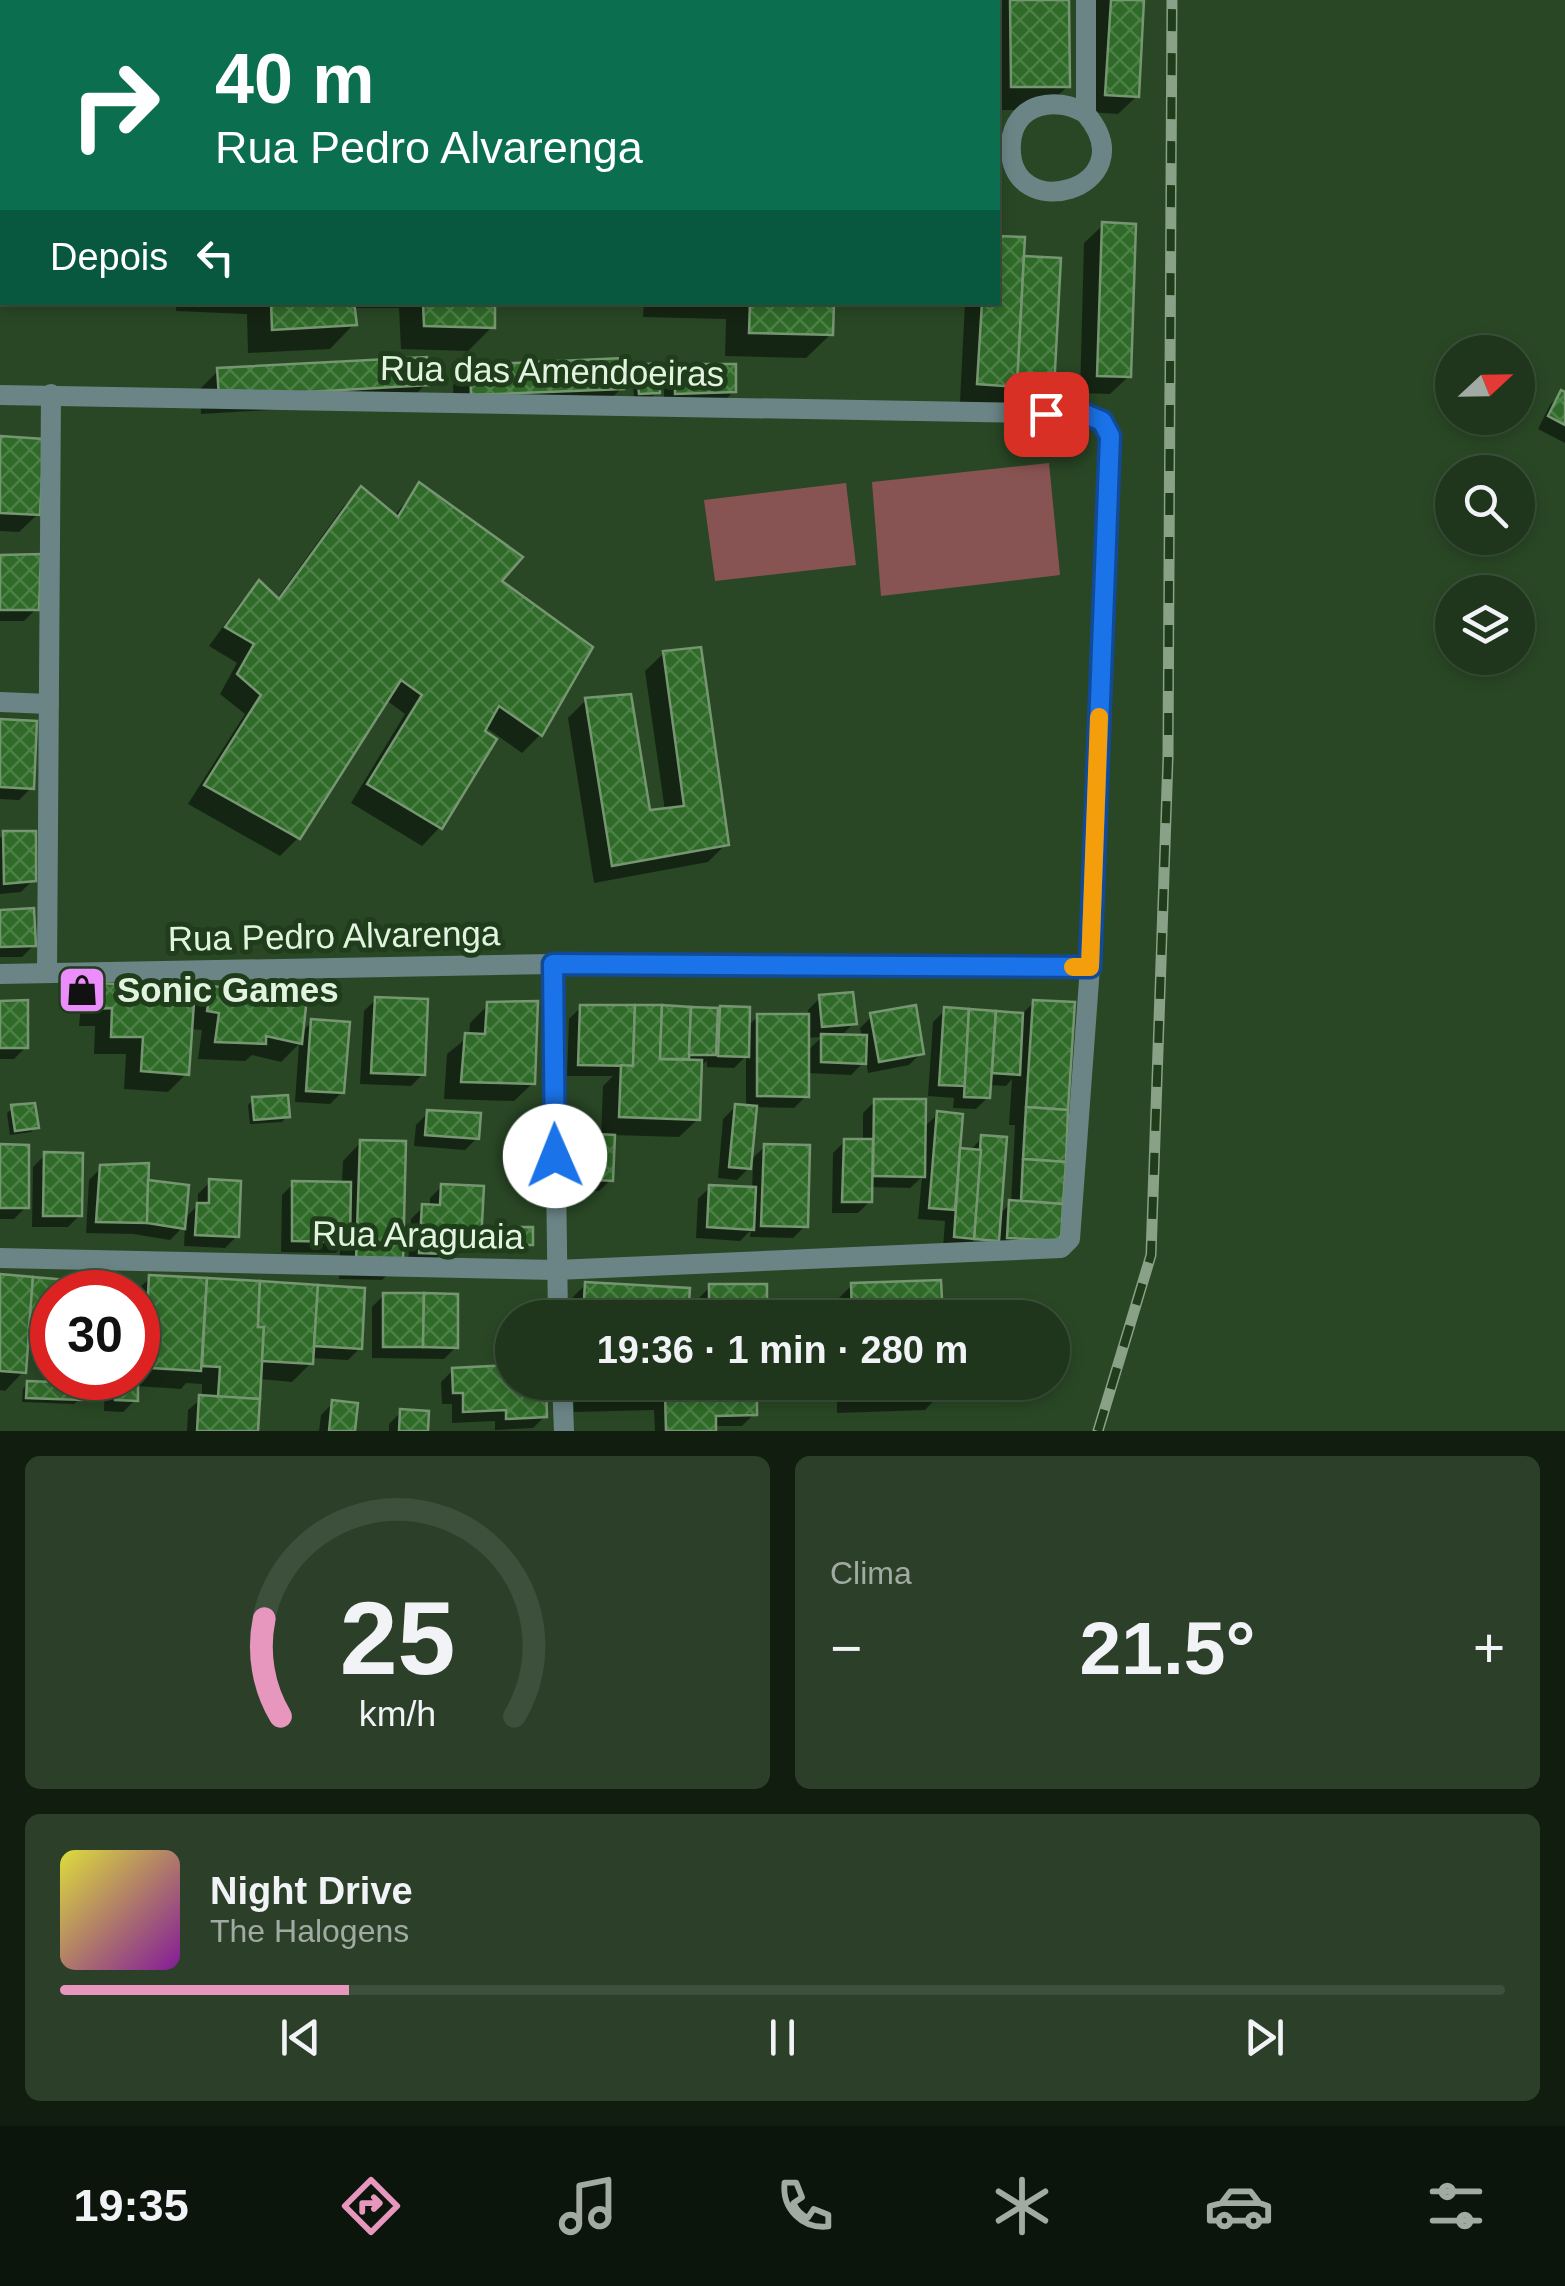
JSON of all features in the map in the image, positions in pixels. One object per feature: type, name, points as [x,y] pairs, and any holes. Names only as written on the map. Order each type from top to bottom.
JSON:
[{"type":"street","points":[[1086,0],[1086,114]]},
{"type":"street","points":[[1058,102],[1073,105],[1086,114],[1096,125],[1101,155],[1087,181],[1074,190],[1044,192],[1005,161],[1005,134],[1030,110],[1058,102]]},
{"type":"street","name":"Rua das Amendoeiras","points":[[0,394],[1085,414],[1102,421],[1110,436],[1090,967]]},
{"type":"street","points":[[47,973],[51,394]]},
{"type":"street","points":[[0,702],[49,704]]},
{"type":"street","points":[[553,964],[557,1300]]},
{"type":"street","name":"Rua Pedro Alvarenga","points":[[0,974],[553,964],[1090,967]]},
{"type":"street","name":"Rua Araguaia","points":[[0,1258],[556,1270],[1061,1248],[1070,1239],[1090,967]]},
{"type":"street","points":[[563,1400],[564,1431]]},
{"type":"shaded area","points":[[1049,463],[1060,575],[881,596],[872,482]]},
{"type":"shaded area","points":[[846,483],[856,565],[715,581],[704,500]]},
{"type":"building","points":[[1010,0],[1069,0],[1070,87],[1011,87]]},
{"type":"building","points":[[1111,0],[1144,0],[1139,97],[1105,95]]},
{"type":"building","points":[[1102,222],[1136,224],[1131,377],[1097,376]]},
{"type":"building","points":[[1000,236],[1025,237],[1017,387],[977,384],[982,305],[1000,305]]},
{"type":"building","points":[[1024,256],[1061,258],[1054,389],[1017,387]]},
{"type":"building","points":[[271,305],[354,305],[357,325],[272,330]]},
{"type":"building","points":[[423,305],[495,305],[495,328],[424,326]]},
{"type":"building","points":[[750,305],[834,305],[833,335],[749,333]]},
{"type":"building","points":[[427,357],[429,385],[219,397],[217,368]]},
{"type":"building","points":[[623,358],[624,389],[471,395],[470,365]]},
{"type":"building","points":[[658,363],[660,393],[639,394],[636,365]]},
{"type":"building","points":[[675,364],[736,364],[736,392],[675,394]]},
{"type":"building","points":[[1561,390],[1565,392],[1565,425],[1548,416]]},
{"type":"building","points":[[0,436],[44,439],[40,515],[0,513]]},
{"type":"building","points":[[419,482],[523,557],[502,581],[593,647],[542,736],[499,706],[485,731],[497,739],[442,829],[367,784],[422,695],[401,680],[300,839],[204,785],[261,695],[237,674],[254,644],[225,627],[259,580],[279,599],[361,486],[398,517]]},
{"type":"building","points":[[41,554],[39,610],[0,610],[0,555]]},
{"type":"building","points":[[701,647],[729,845],[612,866],[585,698],[631,694],[650,810],[684,806],[663,651]]},
{"type":"building","points":[[0,719],[37,721],[34,789],[0,787]]},
{"type":"building","points":[[3,831],[36,831],[36,881],[4,884]]},
{"type":"building","points":[[34,908],[36,946],[0,947],[0,910]]},
{"type":"building","points":[[98,983],[195,988],[189,1075],[141,1071],[143,1037],[111,1037],[112,1008],[96,1009]]},
{"type":"building","points":[[211,986],[307,997],[302,1044],[266,1036],[266,1044],[215,1042],[219,1013],[207,1011]]},
{"type":"building","points":[[853,992],[857,1024],[822,1027],[819,995]]},
{"type":"building","points":[[375,997],[428,999],[425,1075],[371,1073]]},
{"type":"building","points":[[28,1000],[28,1048],[0,1048],[0,1001]]},
{"type":"building","points":[[1033,1000],[1075,1002],[1068,1110],[1026,1107]]},
{"type":"building","points":[[538,1001],[535,1084],[461,1082],[465,1033],[485,1034],[487,1002]]},
{"type":"building","points":[[580,1005],[635,1005],[633,1066],[578,1065]]},
{"type":"building","points":[[635,1005],[662,1005],[660,1059],[702,1060],[700,1120],[619,1117],[621,1065],[633,1066]]},
{"type":"building","points":[[662,1005],[691,1007],[689,1059],[660,1059]]},
{"type":"building","points":[[916,1005],[924,1054],[879,1062],[870,1013]]},
{"type":"building","points":[[720,1006],[750,1007],[749,1057],[718,1056]]},
{"type":"building","points":[[691,1007],[718,1008],[716,1055],[689,1055]]},
{"type":"building","points":[[944,1007],[969,1009],[965,1086],[939,1085]]},
{"type":"building","points":[[969,1009],[996,1011],[990,1098],[964,1097]]},
{"type":"building","points":[[996,1011],[1023,1013],[1020,1075],[992,1073]]},
{"type":"building","points":[[757,1014],[809,1014],[809,1097],[757,1096]]},
{"type":"building","points":[[311,1019],[350,1022],[344,1093],[306,1091]]},
{"type":"building","points":[[821,1034],[867,1035],[866,1064],[821,1062]]},
{"type":"building","points":[[288,1095],[290,1117],[254,1120],[252,1097]]},
{"type":"building","points":[[874,1099],[926,1099],[925,1177],[873,1176]]},
{"type":"building","points":[[35,1103],[39,1128],[15,1131],[11,1105]]},
{"type":"building","points":[[735,1104],[757,1106],[751,1169],[729,1167]]},
{"type":"building","points":[[1026,1107],[1068,1110],[1066,1162],[1023,1159]]},
{"type":"building","points":[[427,1110],[481,1113],[479,1139],[425,1135]]},
{"type":"building","points":[[937,1111],[963,1114],[955,1210],[929,1208]]},
{"type":"building","points":[[579,1133],[615,1135],[613,1181],[577,1179]]},
{"type":"building","points":[[981,1135],[1007,1137],[999,1241],[974,1239]]},
{"type":"building","points":[[844,1139],[873,1139],[872,1202],[842,1202]]},
{"type":"building","points":[[360,1140],[406,1141],[403,1263],[356,1261]]},
{"type":"building","points":[[0,1144],[29,1145],[29,1208],[0,1208]]},
{"type":"building","points":[[764,1144],[810,1145],[808,1227],[761,1226]]},
{"type":"building","points":[[960,1148],[981,1150],[974,1239],[954,1237]]},
{"type":"building","points":[[44,1152],[83,1153],[82,1216],[43,1216]]},
{"type":"building","points":[[1023,1159],[1066,1162],[1063,1204],[1021,1201]]},
{"type":"building","points":[[149,1163],[147,1223],[96,1222],[100,1165]]},
{"type":"building","points":[[209,1179],[241,1181],[239,1237],[195,1235],[197,1203],[209,1203]]},
{"type":"building","points":[[148,1180],[189,1185],[185,1229],[147,1223]]},
{"type":"building","points":[[292,1181],[351,1182],[350,1242],[292,1241]]},
{"type":"building","points":[[441,1184],[484,1186],[481,1242],[445,1240],[444,1254],[419,1253],[422,1204],[440,1205]]},
{"type":"building","points":[[709,1185],[756,1187],[754,1230],[707,1227]]},
{"type":"building","points":[[1009,1200],[1063,1204],[1061,1241],[1007,1238]]},
{"type":"building","points":[[498,1227],[533,1227],[533,1245],[498,1245]]},
{"type":"building","points":[[0,1274],[30,1277],[26,1373],[0,1371]]},
{"type":"building","points":[[160,1276],[207,1278],[201,1371],[160,1369]]},
{"type":"building","points":[[207,1278],[260,1281],[258,1327],[264,1327],[260,1399],[218,1397],[220,1367],[202,1366]]},
{"type":"building","points":[[941,1280],[942,1300],[851,1300],[851,1283]]},
{"type":"building","points":[[260,1281],[318,1285],[313,1364],[262,1361],[264,1327],[258,1327]]},
{"type":"building","points":[[585,1282],[690,1288],[689,1300],[584,1300]]},
{"type":"building","points":[[709,1284],[767,1284],[767,1300],[709,1300]]},
{"type":"building","points":[[318,1285],[365,1288],[362,1349],[314,1346]]},
{"type":"building","points":[[383,1293],[424,1293],[423,1347],[383,1347]]},
{"type":"building","points":[[424,1293],[458,1294],[458,1348],[423,1347]]},
{"type":"building","points":[[495,1366],[495,1400],[547,1400],[547,1417],[506,1419],[506,1410],[463,1412],[463,1393],[453,1393],[452,1368]]},
{"type":"building","points":[[199,1395],[260,1399],[258,1431],[197,1431]]},
{"type":"building","points":[[332,1400],[358,1403],[355,1431],[329,1431]]},
{"type":"building","points":[[665,1400],[757,1400],[757,1415],[716,1416],[716,1431],[666,1431]]},
{"type":"building","points":[[400,1409],[429,1411],[428,1431],[399,1431]]},
{"type":"railway","points":[[1098,1431],[1151,1255],[1168,758],[1172,0]]},
{"type":"slow traffic","points":[[1073,967],[1090,967],[1099,717]]},
{"type":"place","name":"Sonic Games","points":[[82,990]]},
{"type":"route","points":[[555,1156],[553,964],[1090,967],[1110,436],[1102,421],[1085,414],[1046,414]]}]
